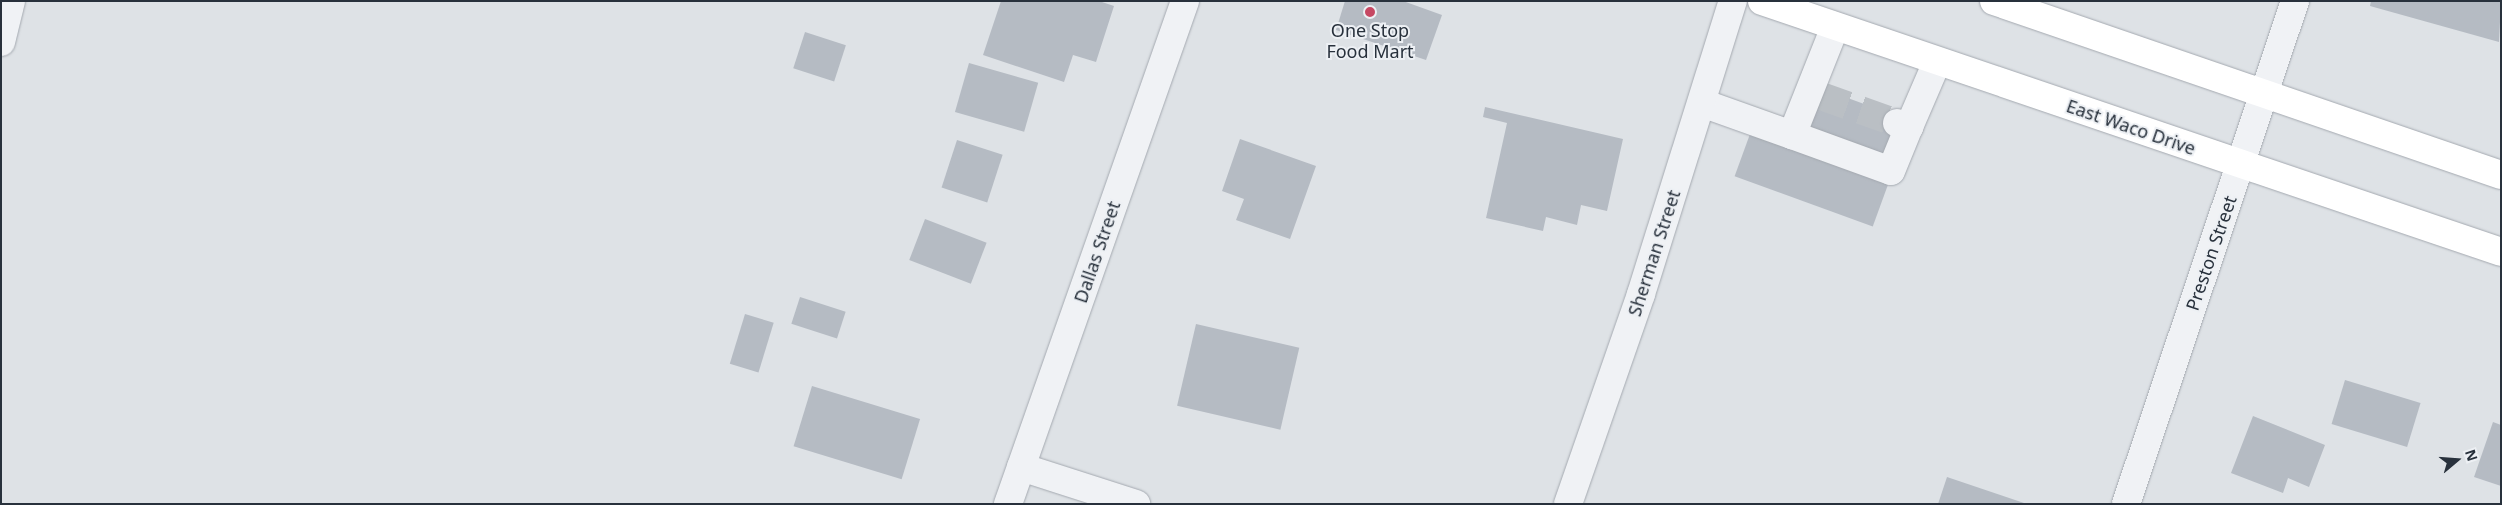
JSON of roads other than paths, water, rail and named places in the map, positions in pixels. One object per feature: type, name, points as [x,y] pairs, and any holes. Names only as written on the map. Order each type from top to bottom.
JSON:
[{"type":"main road","name":"East Waco Drive","points":[[1762,1],[2501,252]]},
{"type":"main road","points":[[2011,4],[2501,174]]},
{"type":"street","points":[[1,42],[11,1]]},
{"type":"street","name":"Dallas Street","points":[[1008,504],[1185,1]]},
{"type":"street","name":"Sherman Street","points":[[1568,504],[1702,103],[1733,1]]},
{"type":"street","name":"Preston Street","points":[[2126,504],[2295,1]]},
{"type":"street","points":[[1792,135],[1816,94],[1835,27]]},
{"type":"street","points":[[1702,103],[1892,171],[1903,125],[1937,62]]},
{"type":"street","points":[[1021,467],[1136,504]]},
{"type":"tunnel","points":[[1821,96],[1897,123]]},
{"type":"place","name":"One Stop Food Mart","points":[[1370,12]]}]
